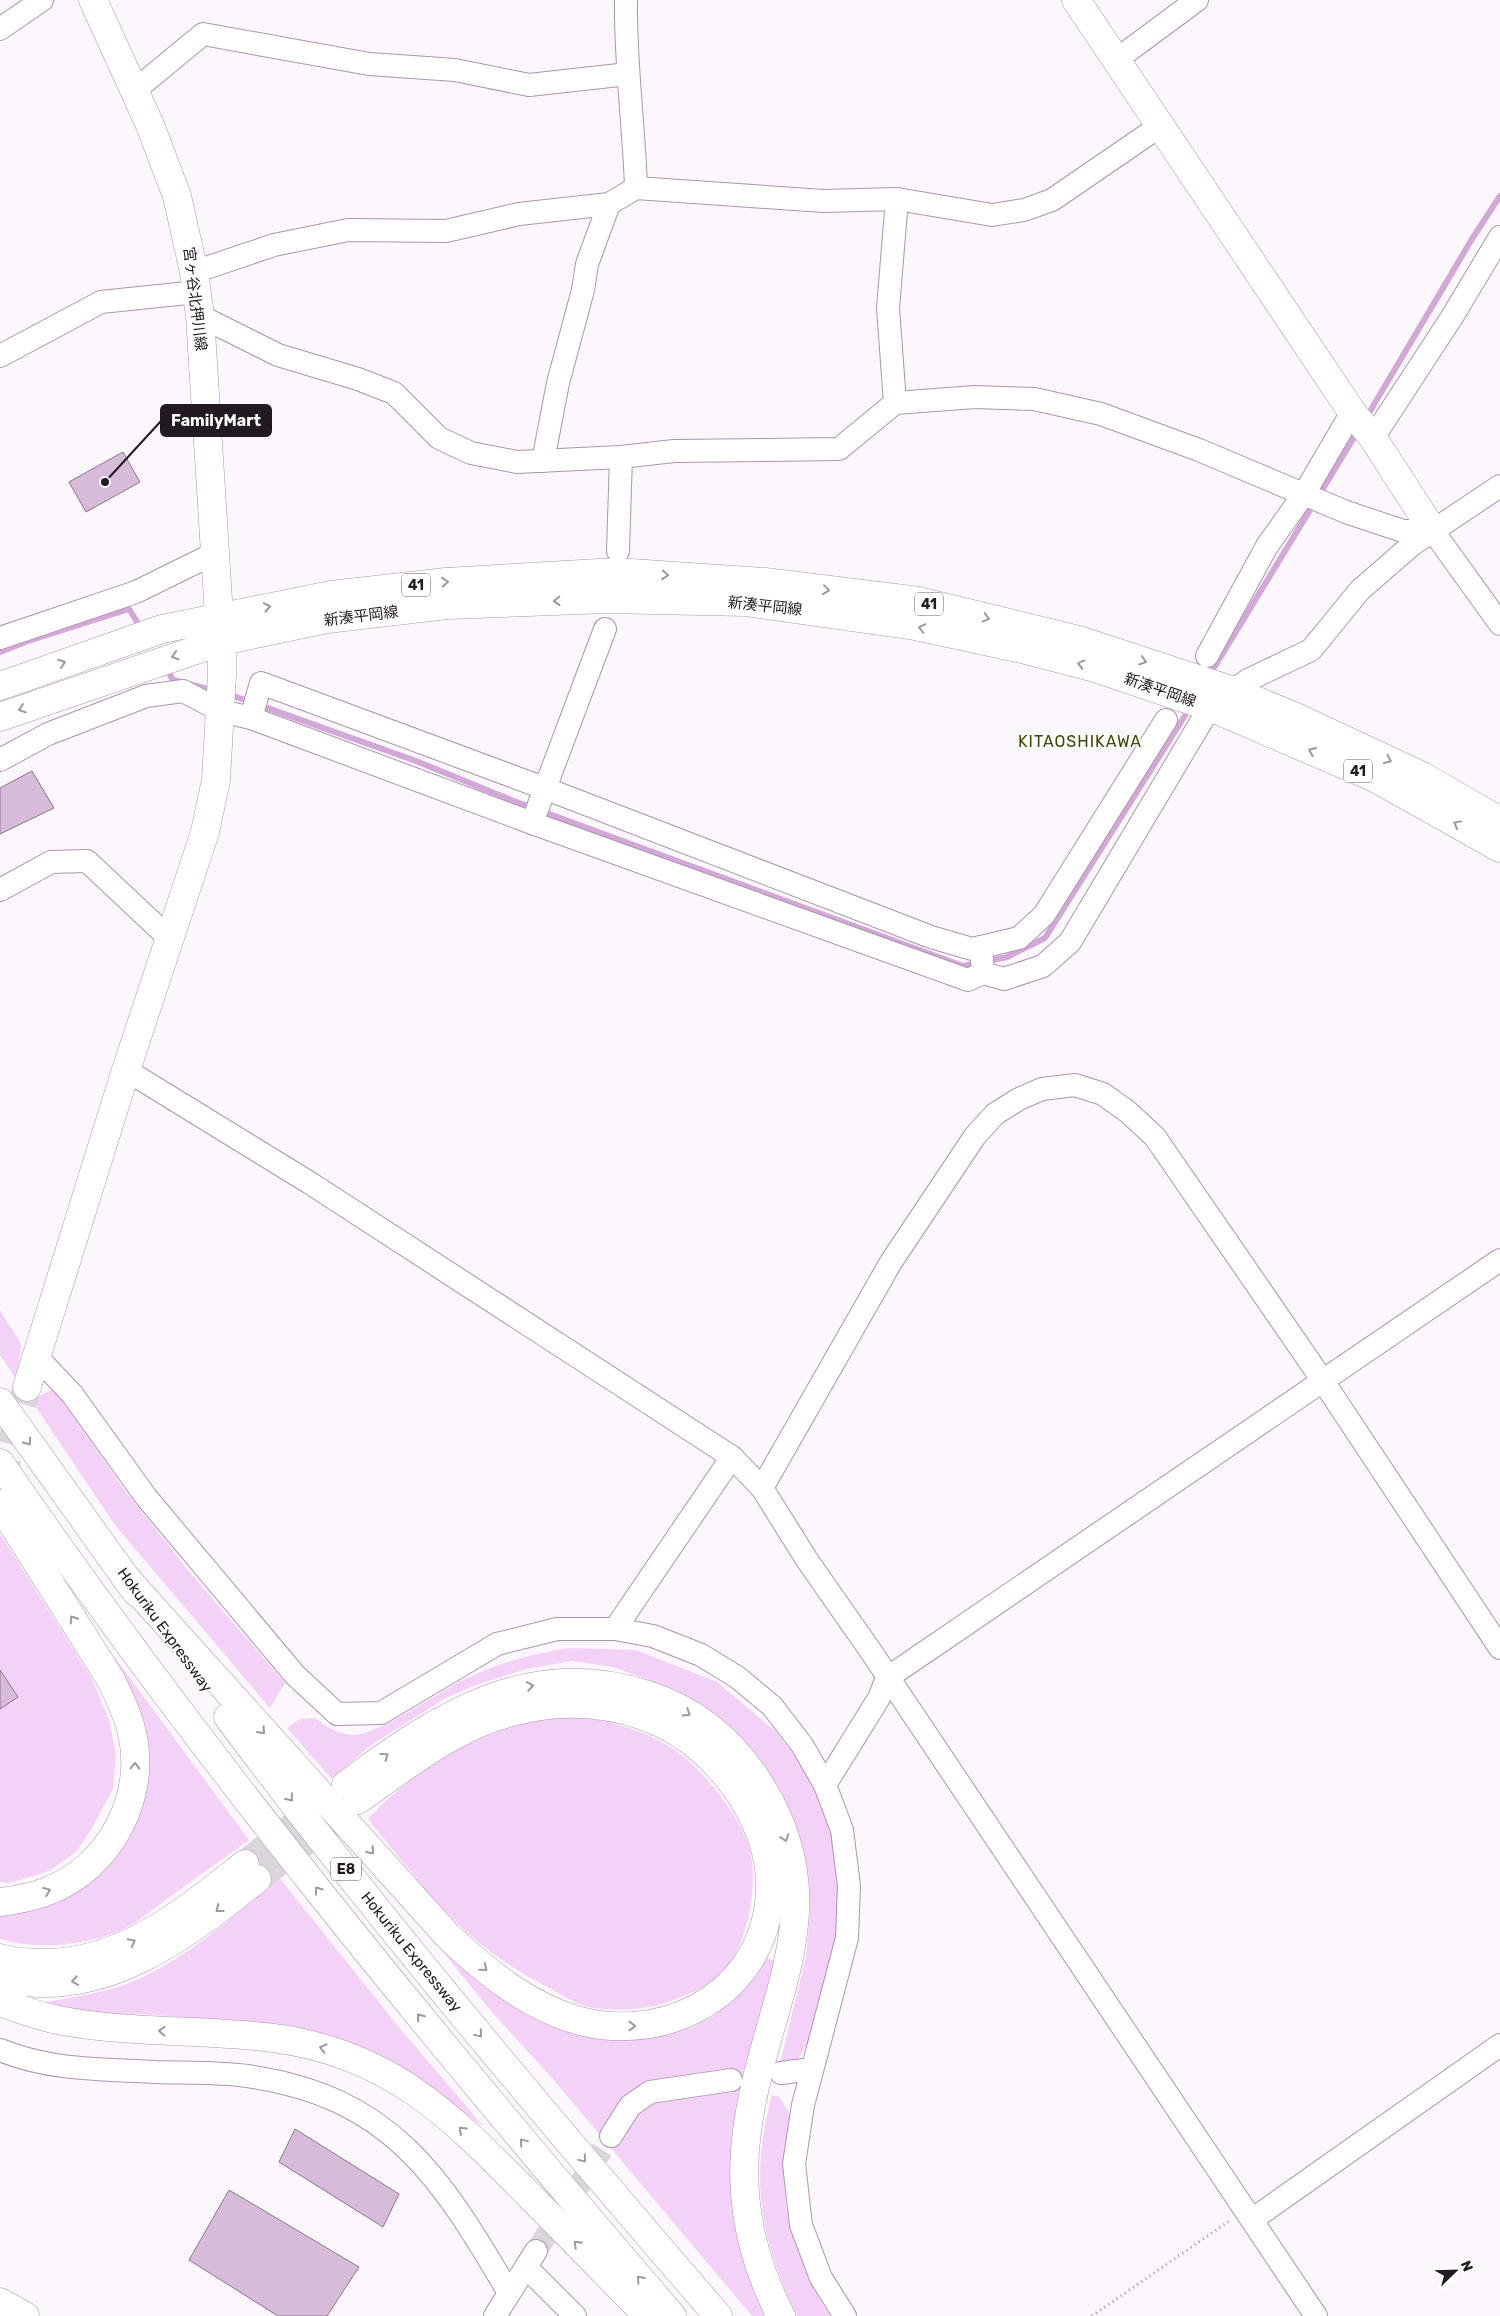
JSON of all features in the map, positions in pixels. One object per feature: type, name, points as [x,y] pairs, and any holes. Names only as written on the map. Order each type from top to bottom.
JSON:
[{"type":"main road","name":"宮ヶ谷北押川線","points":[[27,1387],[126,1070],[205,832],[216,780],[221,711],[220,629],[197,293],[177,196],[134,91],[93,0]]},
{"type":"main road","points":[[1076,0],[1352,412],[1373,438],[1433,531]]},
{"type":"main road","name":"新湊平岡線","points":[[0,717],[220,629],[331,595],[446,582],[616,572],[765,582],[919,602],[1079,640],[1231,690],[1298,718],[1422,776],[1500,821]]},
{"type":"main road","name":"新湊平岡線","points":[[0,686],[162,629],[220,629],[447,605],[606,599],[746,602],[915,626],[1022,649],[1095,668],[1210,707],[1375,778],[1500,848]]},
{"type":"main road","name":"Hokuriku Expressway","points":[[0,1402],[125,1577],[243,1736],[360,1888],[583,2159],[718,2316]]},
{"type":"main road","name":"E8","points":[[0,1462],[120,1631],[330,1906],[552,2176],[672,2316]]},
{"type":"main road","points":[[0,1504],[111,1680],[124,1707],[132,1733],[136,1763],[133,1791],[124,1816],[112,1840],[96,1860],[74,1878],[50,1891],[24,1899],[0,1902]]},
{"type":"main road","points":[[125,1577],[447,1935],[472,1959],[524,1997],[552,2011],[580,2021],[611,2026],[639,2027],[668,2021],[701,2006],[717,1996],[736,1979],[750,1960],[761,1938],[768,1911],[770,1884],[767,1857],[759,1830],[746,1802],[730,1779],[711,1758],[661,1723],[635,1712],[606,1705],[577,1703],[546,1705],[516,1710],[456,1734],[352,1792],[418,1733],[471,1704],[528,1686],[590,1682],[622,1687],[677,1707],[704,1723],[727,1742],[763,1788],[780,1824],[794,1874],[796,1903],[794,1934],[789,1964],[752,2097],[744,2164],[744,2194],[755,2255],[781,2316]]},
{"type":"main road","points":[[0,1958],[27,1963],[77,1961],[128,1944],[251,1871],[216,1911],[165,1947],[117,1970],[72,1982],[44,1984],[0,1978]]},
{"type":"main road","points":[[0,2002],[56,2020],[88,2025],[239,2034],[308,2044],[339,2052],[374,2067],[406,2085],[461,2129],[648,2316]]},
{"type":"main road","points":[[0,2302],[25,2316]]},
{"type":"street","points":[[0,29],[42,0]]},
{"type":"street","points":[[626,0],[625,43],[634,136],[636,188]]},
{"type":"street","points":[[1116,60],[1197,0]]},
{"type":"street","points":[[134,91],[203,34],[369,64],[455,70],[528,85],[628,74]]},
{"type":"street","points":[[0,356],[101,302],[197,293],[274,245],[348,230],[446,231],[519,214],[609,204],[636,188],[823,201],[897,199],[992,216],[1024,210],[1052,200],[1160,126]]},
{"type":"street","points":[[895,404],[888,308],[897,199]]},
{"type":"street","points":[[543,461],[558,383],[583,290],[587,264],[609,204]]},
{"type":"street","points":[[1373,438],[1452,317],[1500,237]]},
{"type":"street","points":[[197,293],[278,355],[394,392],[439,438],[471,453],[517,462],[621,457],[674,451],[839,450],[895,404],[975,397],[1034,399],[1100,414],[1199,450],[1346,512],[1402,531],[1433,531]]},
{"type":"street","points":[[1207,656],[1267,546],[1304,494],[1352,412]]},
{"type":"street","points":[[618,551],[621,457]]},
{"type":"street","points":[[0,760],[48,734],[146,696],[183,691],[221,711],[251,716],[532,823],[968,980],[983,973],[1004,979],[1043,966],[1070,942],[1210,707],[1231,690],[1248,680],[1311,650],[1360,590],[1413,544],[1500,486]]},
{"type":"street","points":[[1433,531],[1500,624]]},
{"type":"street","points":[[0,638],[136,592],[215,552]]},
{"type":"street","points":[[532,823],[605,629]]},
{"type":"street","points":[[251,716],[261,683],[544,788],[931,937],[972,949],[1019,938],[1044,915],[1166,720]]},
{"type":"street","points":[[0,890],[51,862],[87,861],[169,938]]},
{"type":"street","points":[[981,947],[983,973]]},
{"type":"street","points":[[126,1070],[310,1183],[732,1457],[762,1488],[807,1560],[1250,2215],[1316,2316]]},
{"type":"street","points":[[762,1488],[891,1262],[975,1136],[995,1114],[1019,1099],[1042,1089],[1075,1085],[1103,1094],[1128,1112],[1155,1137],[1323,1381],[1500,1648]]},
{"type":"street","points":[[825,1786],[880,1698],[887,1678],[1500,1260]]},
{"type":"street","points":[[36,1356],[72,1394],[146,1497],[288,1668],[337,1714],[380,1713],[497,1644],[557,1629],[615,1629],[661,1639],[701,1655],[737,1677],[772,1706],[802,1745],[825,1786],[842,1830],[849,1886],[847,1938],[803,2105],[794,2164],[801,2226],[821,2278],[845,2316]]},
{"type":"street","points":[[615,1629],[732,1457]]},
{"type":"street","points":[[1250,2215],[1500,2045]]},
{"type":"street","points":[[0,2050],[53,2066],[246,2076],[289,2084],[326,2096],[364,2116],[399,2139],[429,2170],[457,2206],[509,2292]]},
{"type":"street","points":[[781,2073],[812,2069]]},
{"type":"street","points":[[610,2136],[630,2106],[650,2092],[731,2080]]},
{"type":"street","points":[[495,2316],[531,2259],[575,2316]]},
{"type":"path","points":[[1092,2316],[1250,2215]]},
{"type":"shaded area","points":[[0,1310],[21,1344],[17,1380],[0,1355]]},
{"type":"shaded area","points":[[54,1389],[126,1492],[191,1574],[285,1683],[270,1708],[115,1525],[31,1400]]},
{"type":"shaded area","points":[[0,1534],[92,1679],[109,1720],[116,1755],[113,1789],[77,1851],[49,1871],[10,1883],[0,1882]]},
{"type":"shaded area","points":[[570,1648],[636,1650],[717,1682],[776,1732],[801,1765],[827,1814],[837,1843],[841,1886],[838,1941],[808,2042],[798,2060],[780,2064],[806,1956],[810,1912],[808,1873],[795,1826],[775,1785],[717,1717],[696,1702],[660,1684],[613,1667],[572,1661],[526,1669],[473,1686],[444,1699],[371,1745],[332,1779],[287,1728],[300,1719],[315,1718],[341,1733],[352,1735],[363,1733],[392,1721],[478,1673],[516,1659]]},
{"type":"shaded area","points":[[115,1658],[249,1840],[143,1916],[117,1932],[88,1941],[59,1945],[29,1945],[0,1939],[0,1912],[80,1887],[99,1875],[118,1853],[135,1825],[146,1780],[138,1718]]},
{"type":"shaded area","points":[[547,1718],[581,1718],[602,1721],[632,1729],[662,1742],[693,1765],[717,1791],[736,1820],[744,1834],[752,1861],[753,1877],[750,1911],[746,1927],[733,1957],[720,1975],[702,1987],[667,2002],[636,2009],[614,2010],[594,2008],[571,2000],[511,1966],[476,1940],[433,1897],[368,1819],[407,1783],[427,1767],[449,1754],[496,1732]]},
{"type":"shaded area","points":[[278,1876],[398,2026],[484,2127],[411,2076],[213,2020],[142,2014],[96,2016],[46,2009],[46,2002],[115,1988],[166,1965],[225,1923]]},
{"type":"shaded area","points":[[427,1932],[604,2036],[632,2040],[691,2028],[714,2016],[735,1997],[767,1958],[774,1961],[733,2129],[733,2214],[748,2270],[766,2316],[752,2316],[552,2078],[490,2010]]},
{"type":"shaded area","points":[[772,2095],[779,2097],[790,2114],[783,2162],[786,2208],[794,2241],[814,2290],[830,2316],[797,2316],[774,2261],[762,2208],[760,2181],[765,2125]]},
{"type":"building","points":[[123,452],[140,482],[86,512],[69,482]]},
{"type":"building","points":[[32,771],[54,808],[0,834],[0,788]]},
{"type":"building","points":[[0,1670],[18,1697],[0,1709]]},
{"type":"building","points":[[295,2129],[399,2194],[383,2227],[279,2162]]},
{"type":"building","points":[[229,2190],[359,2267],[327,2316],[278,2316],[189,2260]]},
{"type":"waterway","points":[[1366,418],[1472,239],[1500,196]]},
{"type":"waterway","points":[[1209,676],[1358,431]]},
{"type":"waterway","points":[[0,652],[28,641],[129,609],[142,630]]},
{"type":"waterway","points":[[166,668],[173,680],[216,691]]},
{"type":"waterway","points":[[228,694],[416,761],[511,800],[963,966],[1007,957],[1045,938],[1191,706]]},
{"type":"tunnel","points":[[0,1485],[27,1387]]},
{"type":"tunnel","points":[[245,1864],[323,1803]]},
{"type":"tunnel","points":[[257,1879],[335,1818]]},
{"type":"tunnel","points":[[536,2251],[611,2136]]},
{"type":"place","name":"FamilyMart","points":[[105,482]]},
{"type":"district","name":"KITAOSHIKAWA","points":[[1080,741]]}]
